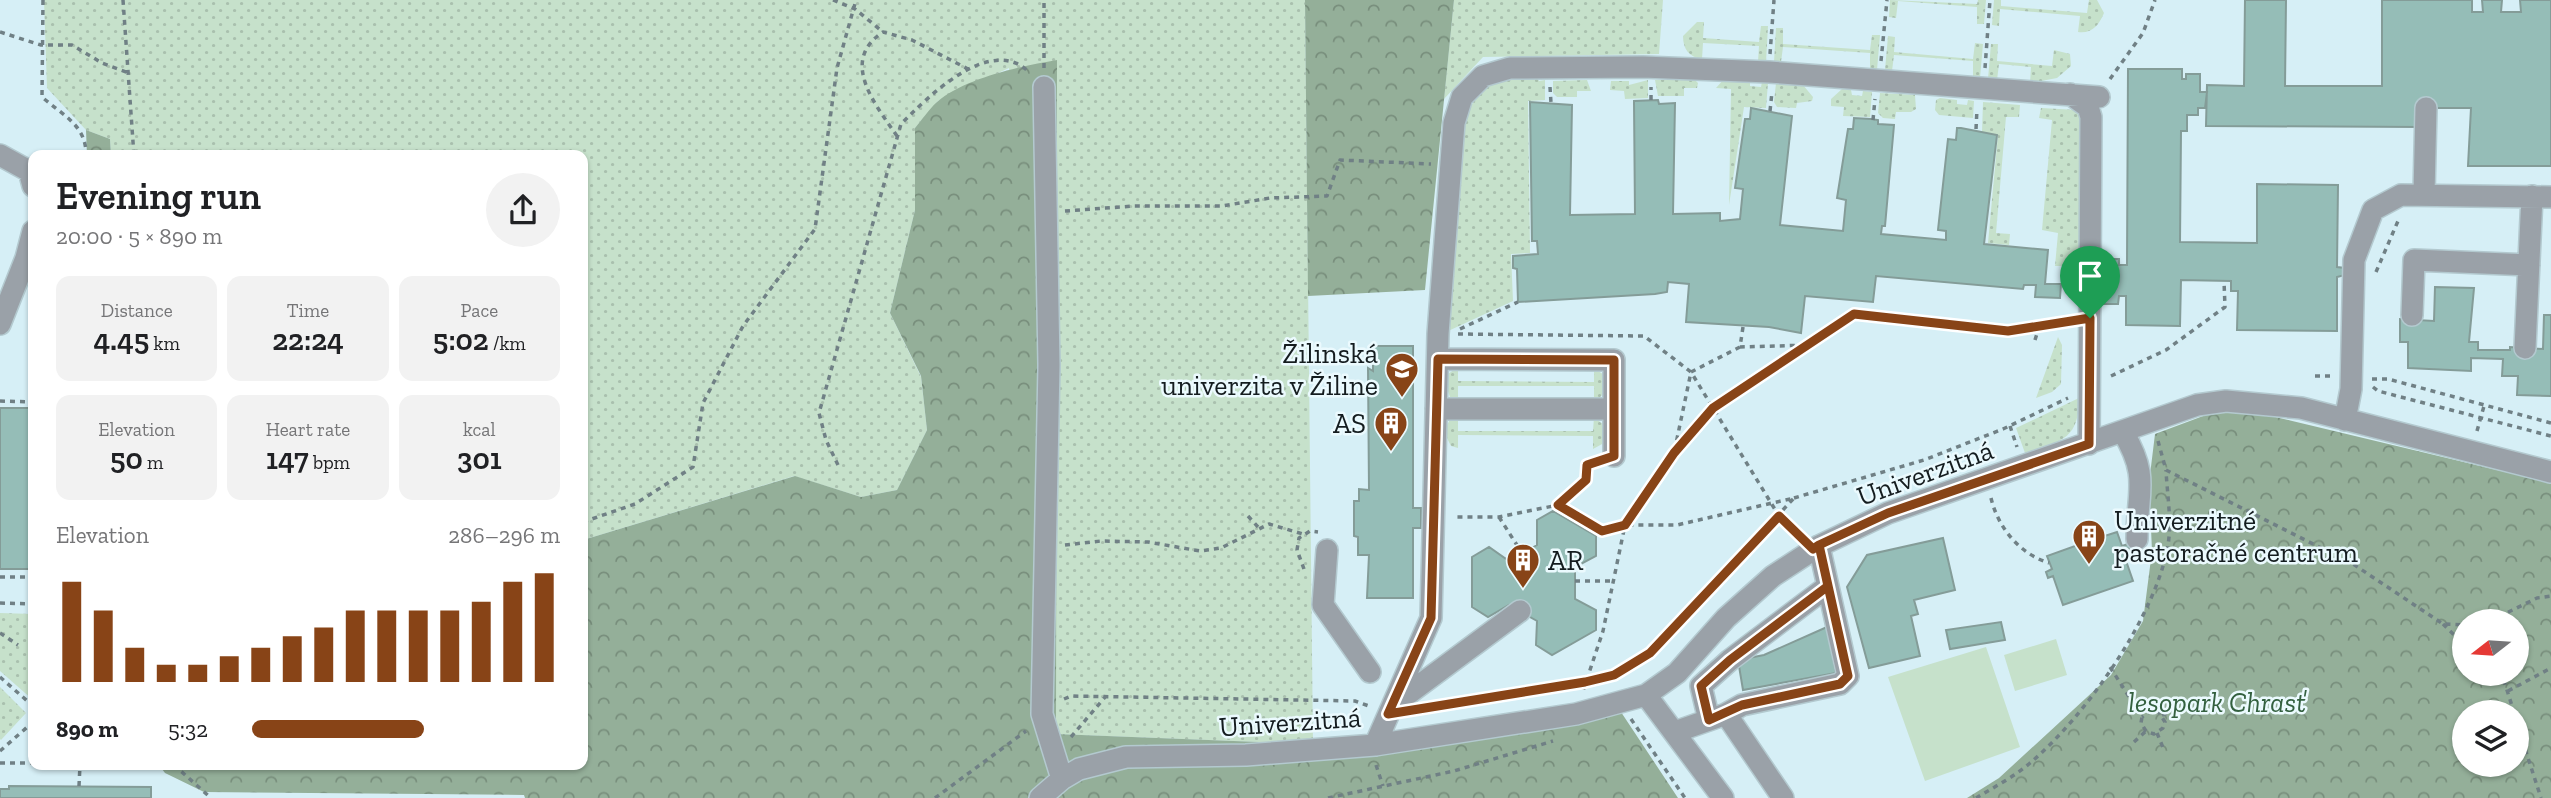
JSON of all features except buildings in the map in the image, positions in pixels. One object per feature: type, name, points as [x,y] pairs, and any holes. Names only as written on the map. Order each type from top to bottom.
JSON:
[{"type":"street","points":[[1375,745],[1431,618],[1438,359],[1454,123],[1462,97],[1483,76],[1510,68],[1643,67],[1769,72],[2099,97]]},
{"type":"street","points":[[1044,88],[1049,365],[1042,714],[1062,779]]},
{"type":"street","points":[[2070,94],[2088,107],[2091,117],[2089,444]]},
{"type":"street","points":[[2424,194],[2426,108]]},
{"type":"street","points":[[0,155],[28,170]]},
{"type":"street","points":[[2345,420],[2351,389],[2354,260],[2373,210],[2401,195],[2542,197],[2529,265],[2525,348]]},
{"type":"street","points":[[0,324],[28,250]]},
{"type":"street","points":[[2412,315],[2414,260],[2529,265]]},
{"type":"street","points":[[1438,359],[1614,360],[1614,456]]},
{"type":"street","name":"Univerzitná","points":[[1040,798],[1062,779],[1079,769],[1126,757],[1246,755],[1375,745],[1576,714],[1646,695],[1676,673],[1745,601],[1816,547],[1888,513],[2197,405],[2226,401],[2301,408],[2551,472]]},
{"type":"street","points":[[1437,409],[1615,409]]},
{"type":"street","points":[[2123,432],[2137,455],[2143,480],[2137,509],[2137,539]]},
{"type":"street","points":[[1675,732],[1718,717],[1742,705],[1840,684],[1848,676],[1828,586],[1816,547]]},
{"type":"street","points":[[1327,550],[1322,605],[1370,672]]},
{"type":"street","points":[[1783,798],[1718,717],[1701,686],[1730,660],[1828,586]]},
{"type":"street","points":[[1390,710],[1520,611]]},
{"type":"street","points":[[1646,695],[1723,798]]},
{"type":"path","points":[[43,0],[42,97],[75,123],[86,140],[86,150]]},
{"type":"path","points":[[123,0],[134,150]]},
{"type":"path","points":[[833,0],[855,9],[883,32],[912,40],[968,69]]},
{"type":"path","points":[[588,520],[635,504],[693,467],[703,403],[743,326],[815,229],[837,68],[856,0]]},
{"type":"path","points":[[1044,0],[1044,88]]},
{"type":"path","points":[[1769,72],[1774,0]]},
{"type":"path","points":[[1976,129],[1978,100],[1983,88],[1990,0]]},
{"type":"path","points":[[0,32],[41,45],[72,45],[102,64],[129,73]]},
{"type":"path","points":[[883,32],[867,42],[862,55],[865,90],[897,136]]},
{"type":"path","points":[[838,465],[826,440],[819,413],[901,124],[935,89],[968,69],[998,60],[1024,66],[1044,88]]},
{"type":"path","points":[[1046,213],[1134,206],[1222,206],[1270,198],[1327,196],[1340,160],[1450,165]]},
{"type":"path","points":[[1558,505],[1602,531],[1625,525],[1677,525],[1794,498],[1924,460],[2003,429],[2089,388],[2102,385],[2109,377],[2166,350],[2225,307],[2224,281]]},
{"type":"path","points":[[1450,334],[1518,302]]},
{"type":"path","points":[[1576,714],[1603,631],[1625,525],[1674,453],[1713,408],[1854,314],[2008,331],[2090,318]]},
{"type":"path","points":[[1740,347],[1743,327]]},
{"type":"path","points":[[2035,340],[2039,327]]},
{"type":"path","points":[[1691,372],[1740,347],[1811,345]]},
{"type":"path","points":[[1691,372],[1779,516],[1816,547]]},
{"type":"path","points":[[1674,453],[1691,372]]},
{"type":"path","points":[[2551,423],[2388,379],[2371,378],[2378,391],[2551,436]]},
{"type":"path","points":[[0,401],[28,401]]},
{"type":"path","points":[[1976,798],[2028,765],[2069,727],[2153,597],[2168,544],[2166,470],[2149,422]]},
{"type":"path","points":[[1459,517],[1499,517],[1558,505],[1586,480],[1587,465],[1614,456]]},
{"type":"path","points":[[2166,470],[2353,564],[2452,634]]},
{"type":"path","points":[[1987,479],[1993,507],[2020,548],[2032,558],[2049,563]]},
{"type":"path","points":[[1390,710],[1585,682],[1614,675],[1650,653],[1794,498]]},
{"type":"path","points":[[1248,516],[1258,527]]},
{"type":"path","points":[[1499,517],[1522,553]]},
{"type":"path","points":[[1046,547],[1101,541],[1136,541],[1200,551],[1221,548],[1258,527],[1269,524],[1303,534]]},
{"type":"path","points":[[0,577],[28,577]]},
{"type":"path","points":[[1575,581],[1612,581]]},
{"type":"path","points":[[2514,609],[2537,597],[2551,596]]},
{"type":"path","points":[[0,603],[28,604]]},
{"type":"path","points":[[2443,625],[2452,625]]},
{"type":"path","points":[[0,633],[18,645]]},
{"type":"path","points":[[2110,667],[2142,717],[2141,723],[2146,731],[2157,733]]},
{"type":"path","points":[[2508,691],[2551,668]]},
{"type":"path","points":[[0,677],[28,702]]},
{"type":"path","points":[[2506,686],[2511,700]]},
{"type":"path","points":[[935,798],[996,756],[1042,714],[1071,696],[1355,701]]},
{"type":"path","points":[[1054,756],[1106,696]]},
{"type":"path","points":[[1618,704],[1685,798]]},
{"type":"path","points":[[2142,717],[2152,710],[2162,715],[2178,709]]},
{"type":"path","points":[[2157,733],[2163,728],[2162,715]]},
{"type":"path","points":[[0,751],[28,726]]},
{"type":"path","points":[[2134,742],[2146,731]]},
{"type":"path","points":[[2157,733],[2164,750]]},
{"type":"path","points":[[1328,798],[1454,771],[1555,740]]},
{"type":"path","points":[[2529,761],[2541,798]]},
{"type":"path","points":[[0,763],[28,763]]},
{"type":"path","points":[[79,786],[80,770]]},
{"type":"path","points":[[180,770],[211,798]]},
{"type":"green space","points":[[44,0],[1305,0],[1313,744],[1055,734],[1009,68],[938,101],[915,128],[915,210],[890,313],[921,377],[927,430],[897,490],[861,497],[794,476],[588,538],[588,150],[111,150],[110,139],[86,130],[47,88]]},
{"type":"green space","points":[[1305,0],[1454,0],[1425,290],[1308,296]]},
{"type":"green space","points":[[1454,0],[1663,0],[1659,54],[1483,57],[1444,99]]},
{"type":"green space","points":[[1890,0],[1977,4],[1978,0],[1986,0],[1984,24],[1977,24],[1977,7],[1898,1],[1896,18],[1889,17]]},
{"type":"green space","points":[[1994,0],[2001,0],[2001,6],[2087,13],[2089,0],[2097,0],[2104,13],[2094,28],[2087,32],[2078,32],[2080,16],[2000,9],[1999,26],[1992,25]]},
{"type":"green space","points":[[1697,22],[1704,22],[1703,38],[1759,42],[1761,26],[1768,26],[1766,62],[1758,62],[1759,46],[1703,43],[1702,59],[1690,54],[1684,45],[1683,36]]},
{"type":"green space","points":[[1776,28],[1783,28],[1783,44],[1870,50],[1872,35],[1880,35],[1877,70],[1870,69],[1870,53],[1783,47],[1781,62],[1774,62]]},
{"type":"green space","points":[[1888,36],[1895,37],[1894,52],[1973,59],[1975,43],[1983,44],[1980,78],[1973,77],[1973,61],[1894,55],[1892,71],[1885,70]]},
{"type":"green space","points":[[1991,44],[1998,44],[1997,61],[2052,66],[2054,50],[2070,54],[2071,66],[2057,78],[2030,83],[2031,67],[1999,64],[1997,80],[1988,79]]},
{"type":"green space","points":[[1057,60],[1056,734],[1313,744],[1619,709],[1678,798],[525,798],[524,795],[204,792],[165,773],[163,770],[588,770],[588,538],[795,476],[861,497],[897,490],[927,430],[921,376],[890,313],[915,210],[915,128],[937,102],[962,86],[1011,70]]},
{"type":"green space","points":[[1536,76],[1539,81],[1545,80],[1545,100],[1528,101],[1530,253],[1511,254],[1513,301],[1446,332],[1462,130],[1467,115],[1479,94],[1487,87],[1507,79]]},
{"type":"green space","points":[[1724,79],[1750,81],[1750,86],[1761,87],[1762,82],[1768,83],[1766,108],[1744,107],[1729,205],[1731,89],[1716,88]]},
{"type":"green space","points":[[1587,80],[1591,91],[1577,91],[1577,97],[1557,97],[1553,93],[1553,81]]},
{"type":"green space","points":[[1648,80],[1648,98],[1625,99],[1624,91],[1610,90],[1611,81],[1629,81],[1629,85]]},
{"type":"green space","points":[[1655,80],[1695,80],[1698,83],[1697,88],[1684,88],[1684,96],[1658,96]]},
{"type":"green space","points":[[1776,83],[1803,85],[1813,97],[1812,101],[1797,103],[1796,108],[1777,107],[1774,102]]},
{"type":"green space","points":[[1842,89],[1851,90],[1852,95],[1862,96],[1863,91],[1872,92],[1870,117],[1843,116],[1844,107],[1831,106],[1831,99]]},
{"type":"green space","points":[[1880,93],[1915,95],[1916,109],[1911,112],[1896,112],[1895,119],[1883,118],[1878,113]]},
{"type":"green space","points":[[1936,100],[1957,100],[1957,104],[1967,105],[1968,100],[1974,101],[1973,118],[1939,115],[1935,110]]},
{"type":"green space","points":[[1983,102],[2020,105],[2019,117],[2006,117],[1996,233],[2010,234],[2009,245],[1988,243],[1998,135],[1982,132]]},
{"type":"green space","points":[[2041,108],[2077,110],[2080,116],[2080,266],[2055,266],[2058,233],[2042,230],[2052,120],[2039,118]]},
{"type":"green space","points":[[86,130],[110,139],[111,150],[87,150]]},
{"type":"green space","points":[[2058,337],[2062,345],[2061,384],[2052,392],[2036,398]]},
{"type":"green space","points":[[1458,367],[1458,381],[1594,382],[1594,368],[1604,375],[1605,383],[1601,396],[1594,401],[1594,386],[1458,386],[1458,400],[1450,397],[1445,382],[1448,374]]},
{"type":"green space","points":[[2079,398],[2078,412],[2071,431],[2057,442],[2025,453],[2016,428]]},
{"type":"green space","name":"lesopark Chrasť","points":[[2230,406],[2551,483],[2551,798],[1967,798],[1999,778],[2111,675],[2143,621],[2152,551],[2149,483],[2155,434]]},
{"type":"green space","points":[[1458,416],[1458,431],[1593,431],[1594,417],[1605,426],[1604,443],[1593,449],[1593,436],[1458,435],[1458,448],[1451,446],[1444,432],[1450,419]]},
{"type":"green space","points":[[0,613],[28,614],[28,696],[0,671]]},
{"type":"green space","points":[[2056,639],[2067,675],[2015,691],[2004,655]]},
{"type":"green space","points":[[1986,647],[2020,747],[1925,781],[1888,677]]},
{"type":"green space","points":[[0,687],[26,713],[1,740],[0,739]]},
{"type":"place","name":"Žilinská univerzita v Žiline","points":[[1402,399]]},
{"type":"place","name":"AS","points":[[1391,453]]},
{"type":"place","name":"Univerzitné pastoračné centrum","points":[[2089,566]]},
{"type":"place","name":"AR","points":[[1523,590]]},
{"type":"route","points":[[2090,318],[2008,331],[1854,314],[1713,408],[1674,453],[1625,525],[1602,531],[1558,505],[1586,480],[1587,465],[1614,456],[1614,360],[1438,359],[1431,618],[1388,714],[1585,682],[1614,675],[1629,668],[1650,653],[1779,516],[1813,549],[1819,545],[1828,586],[1730,660],[1701,686],[1709,720],[1742,705],[1840,684],[1848,676],[1819,545],[1888,513],[2089,444],[2090,318]]}]
